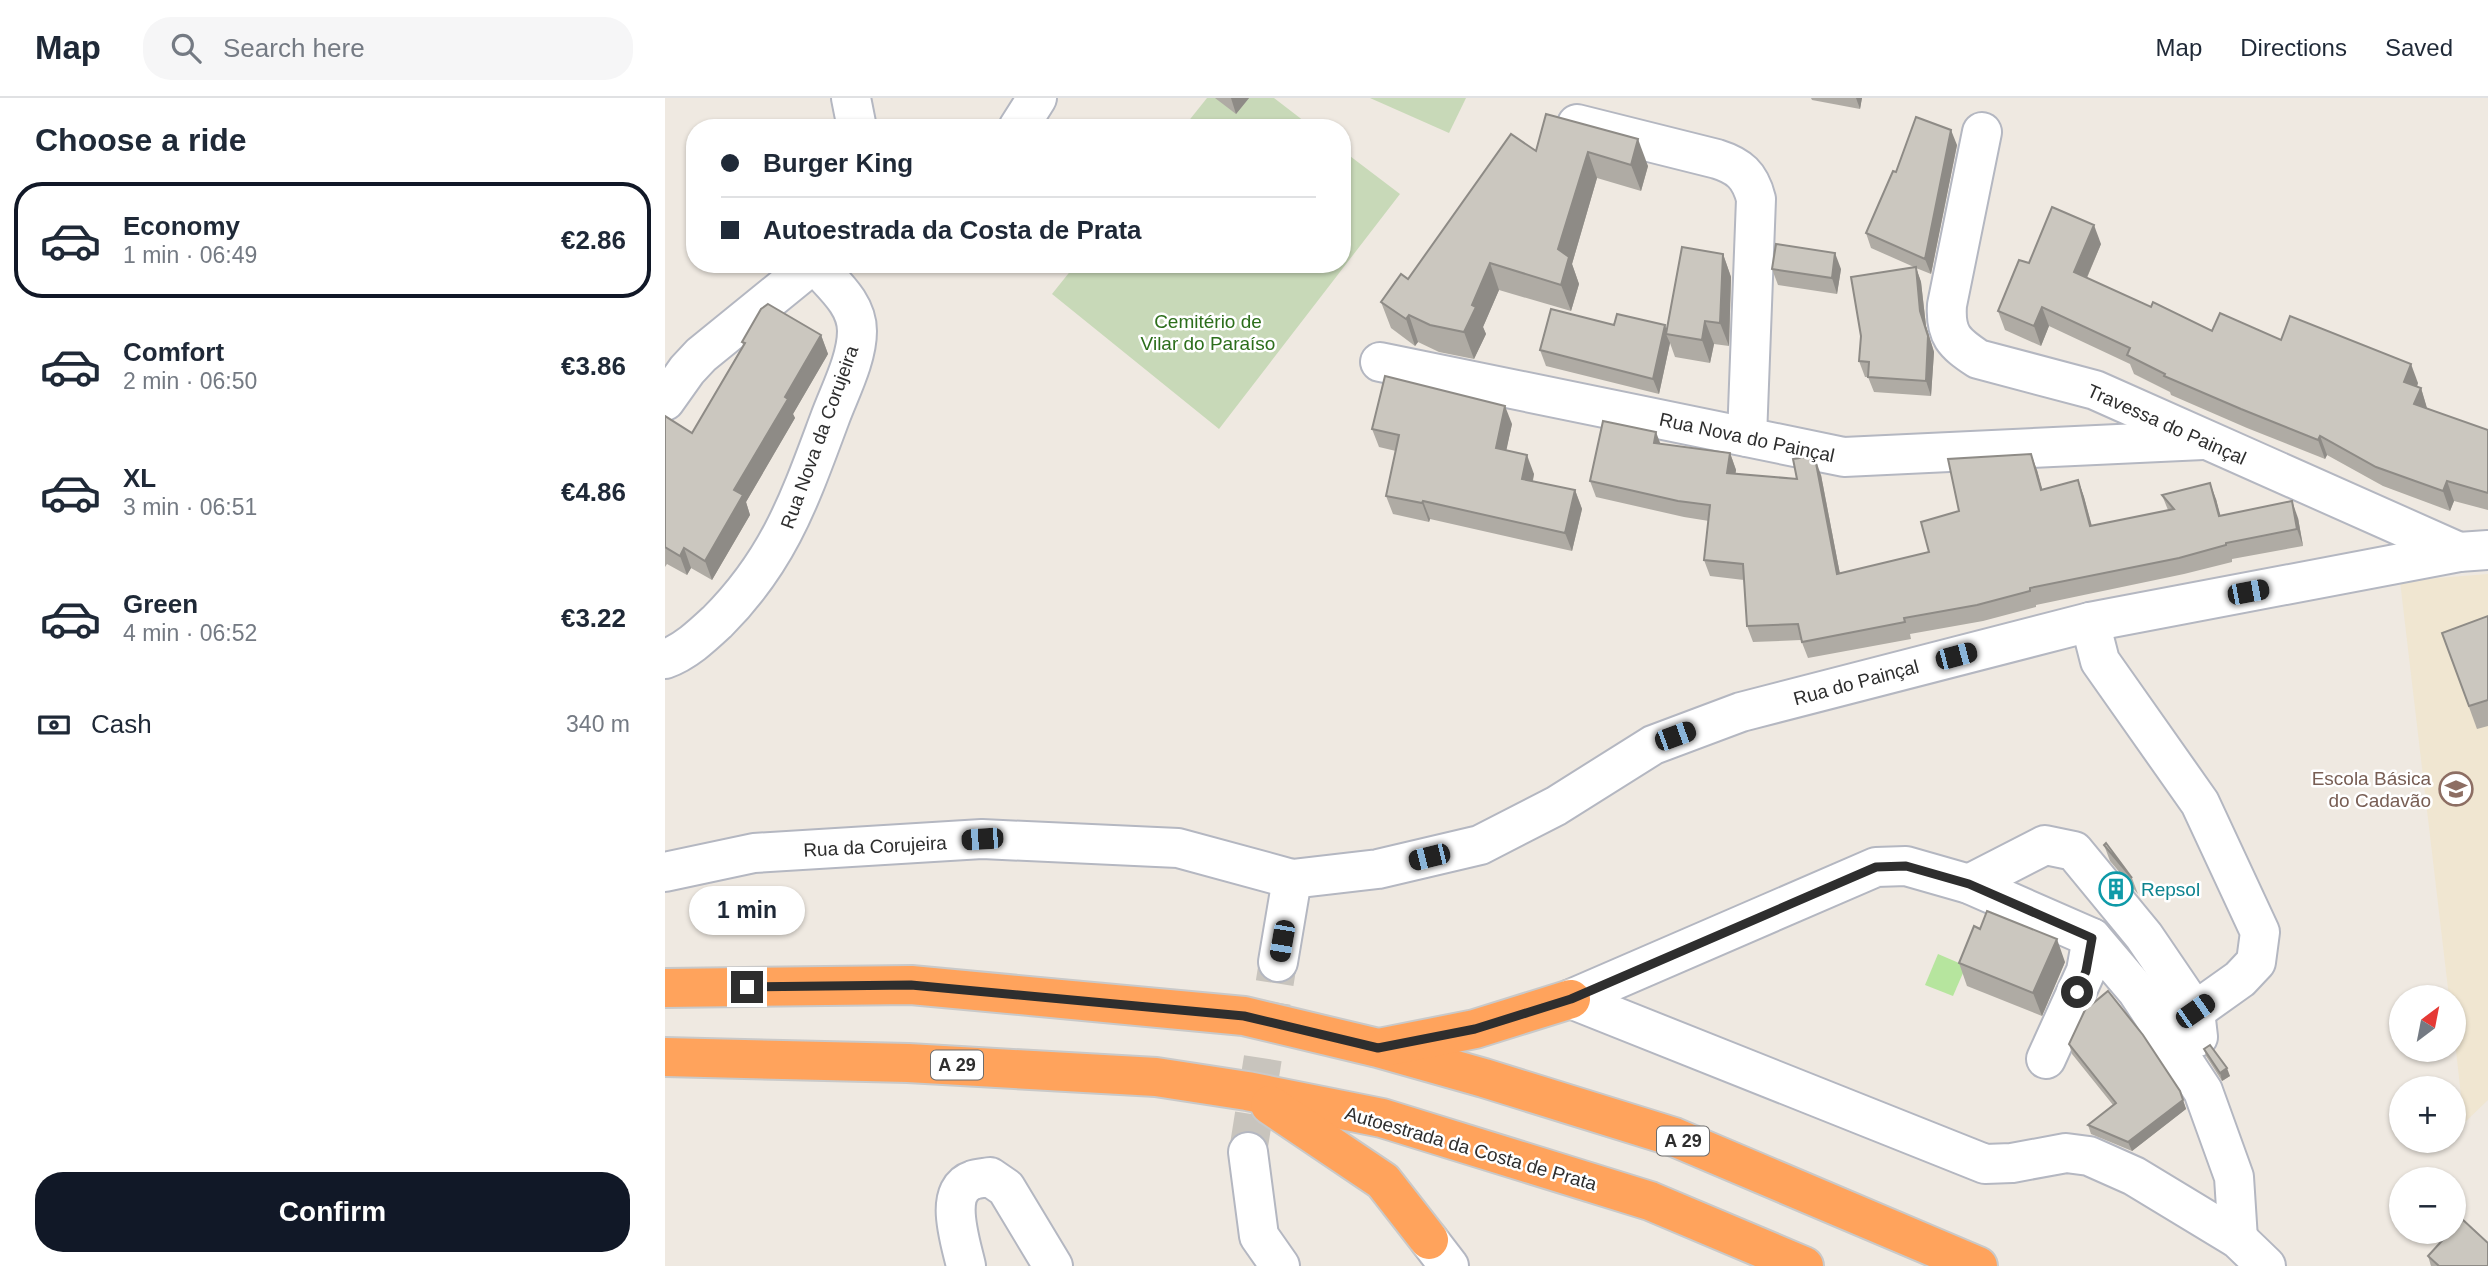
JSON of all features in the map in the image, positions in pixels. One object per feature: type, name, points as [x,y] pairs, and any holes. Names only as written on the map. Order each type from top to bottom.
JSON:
[{"type":"highway","name":"A 29","points":[[665,988],[911,985],[1244,1016],[1378,1048],[1674,1137],[1978,1266]]},
{"type":"highway","points":[[1378,1048],[1475,1029],[1571,999]]},
{"type":"highway","name":"Autoestrada da Costa de Prata","points":[[665,1057],[908,1063],[1142,1076],[1247,1091],[1383,1118],[1637,1197],[1804,1266]]},
{"type":"highway","points":[[1247,1091],[1315,1133],[1383,1181],[1439,1253]]},
{"type":"street","points":[[852,98],[856,119]]},
{"type":"street","points":[[1023,119],[1037,98]]},
{"type":"street","points":[[1556,118],[1717,159],[1733,164],[1745,173],[1756,199],[1747,437]]},
{"type":"street","name":"Travessa do Painçal","points":[[1982,132],[1947,305],[1949,335],[1961,348],[1977,359],[2095,390],[2203,440],[2473,551]]},
{"type":"street","points":[[665,401],[701,355],[803,273]]},
{"type":"street","name":"Rua Nova da Corujeira","points":[[665,659],[701,637],[725,614],[775,550],[793,515],[849,369],[857,332],[855,313],[822,273]]},
{"type":"street","name":"Rua Nova do Painçal","points":[[1380,362],[1844,457],[2203,440]]},
{"type":"street","name":"Rua do Painçal","points":[[1293,879],[1378,869],[1480,845],[1556,806],[1653,745],[1741,712],[2090,622],[2473,551]]},
{"type":"street","points":[[2090,622],[2100,662],[2200,803],[2260,932],[2256,962],[2241,979],[2195,1011]]},
{"type":"street","name":"Rua da Corujeira","points":[[665,872],[754,853],[982,839],[1178,848],[1293,879]]},
{"type":"street","points":[[1969,884],[2045,845],[2074,851],[2144,936],[2195,1011],[2203,1091]]},
{"type":"street","points":[[1571,999],[1876,867],[1906,866],[1969,884],[2092,938],[2137,991],[2203,1091],[2234,1177],[2238,1239]]},
{"type":"street","points":[[1278,962],[1293,879]]},
{"type":"street","points":[[2046,1059],[2086,971],[2092,938]]},
{"type":"street","points":[[1571,999],[1985,1164],[2012,1163],[2066,1153],[2089,1156],[2134,1176],[2238,1239],[2266,1266]]},
{"type":"street","points":[[1248,1152],[1259,1236],[1280,1266]]},
{"type":"street","points":[[966,1266],[954,1210],[957,1193],[971,1180],[990,1177],[1006,1188],[1053,1266]]},
{"type":"shaded area","name":"Escola Básica do Cadavão","points":[[2488,574],[2488,1100],[2466,1121],[2466,1076],[2459,1076],[2457,1062],[2466,1062],[2466,985],[2448,985],[2400,581]]},
{"type":"green space","points":[[1207,98],[1274,98],[1301,119],[1190,119]]},
{"type":"green space","points":[[1370,98],[1466,98],[1449,133]]},
{"type":"green space","name":"Cemitério de Vilar do Paraíso","points":[[1351,157],[1400,194],[1351,258]]},
{"type":"green space","name":"Cemitério de Vilar do Paraíso","points":[[1069,273],[1339,273],[1219,429],[1052,294]]},
{"type":"green space","points":[[1938,954],[1966,966],[1953,996],[1925,985]]},
{"type":"building","points":[[1546,114],[1638,139],[1631,165],[1588,152],[1558,249],[1569,257],[1561,285],[1490,263],[1472,305],[1476,307],[1464,332],[1430,325],[1409,315],[1406,319],[1381,302],[1401,274],[1408,279],[1511,134],[1536,151]]},
{"type":"building","points":[[1916,117],[1951,130],[1925,259],[1866,233],[1893,171],[1896,172]]},
{"type":"building","points":[[2052,207],[2094,225],[2074,272],[2151,307],[2153,302],[2212,331],[2220,313],[2281,340],[2290,316],[2411,364],[2404,382],[2421,388],[2414,404],[2488,430],[2488,493],[2447,481],[2443,491],[2376,467],[2320,436],[2318,440],[2164,376],[2165,374],[2127,355],[2130,348],[2042,307],[2034,326],[1998,311],[2019,260],[2029,263]]},
{"type":"building","points":[[1776,244],[1835,253],[1832,278],[1772,269]]},
{"type":"building","points":[[1682,247],[1723,254],[1720,323],[1705,321],[1702,340],[1666,334]]},
{"type":"building","points":[[1916,267],[1920,311],[1928,336],[1926,381],[1868,377],[1869,362],[1859,361],[1861,336],[1851,277]]},
{"type":"building","points":[[768,304],[821,335],[785,397],[788,399],[734,490],[743,495],[705,561],[684,548],[680,556],[665,547],[665,416],[692,433],[745,343],[742,342],[761,309]]},
{"type":"building","points":[[1551,309],[1614,325],[1617,314],[1665,325],[1653,379],[1540,350]]},
{"type":"building","points":[[1385,376],[1505,406],[1496,448],[1527,455],[1522,479],[1575,490],[1565,533],[1423,501],[1422,503],[1386,496],[1399,435],[1372,429]]},
{"type":"building","points":[[1603,421],[1656,432],[1654,443],[1730,453],[1727,473],[1797,479],[1793,459],[1815,458],[1837,574],[1929,552],[1921,522],[1959,511],[1948,459],[2031,454],[2041,490],[2078,480],[2090,526],[2174,509],[2162,495],[2210,483],[2219,516],[2292,501],[2297,529],[2226,543],[2179,558],[2030,588],[2030,591],[1977,605],[1904,618],[1905,622],[1802,642],[1798,624],[1747,626],[1743,564],[1704,560],[1710,505],[1678,501],[1590,481]]},
{"type":"building","points":[[2488,616],[2488,700],[2469,706],[2442,633]]},
{"type":"building","points":[[2106,843],[2132,878],[2104,845]]},
{"type":"building","points":[[1987,911],[2057,939],[2033,993],[1959,963],[1974,926],[1980,929]]},
{"type":"building","points":[[2108,991],[2143,1035],[2180,1091],[2183,1100],[2128,1142],[2088,1125],[2116,1103],[2069,1044],[2085,1010]]},
{"type":"building","points":[[2210,1045],[2227,1068],[2220,1073],[2204,1049]]},
{"type":"building","points":[[2466,1223],[2488,1243],[2488,1266],[2439,1266],[2428,1256],[2439,1244],[2466,1244]]},
{"type":"tunnel","points":[[1248,1152],[1278,962]]},
{"type":"place","name":"Escola Básica do Cadavão","points":[[2456,789]]},
{"type":"place","name":"Repsol","points":[[2116,889]]},
{"type":"route","points":[[747,987],[911,985],[1244,1016],[1378,1048],[1475,1029],[1571,999],[1876,867],[1906,866],[1969,884],[2092,938],[2086,971],[2077,992]]}]
